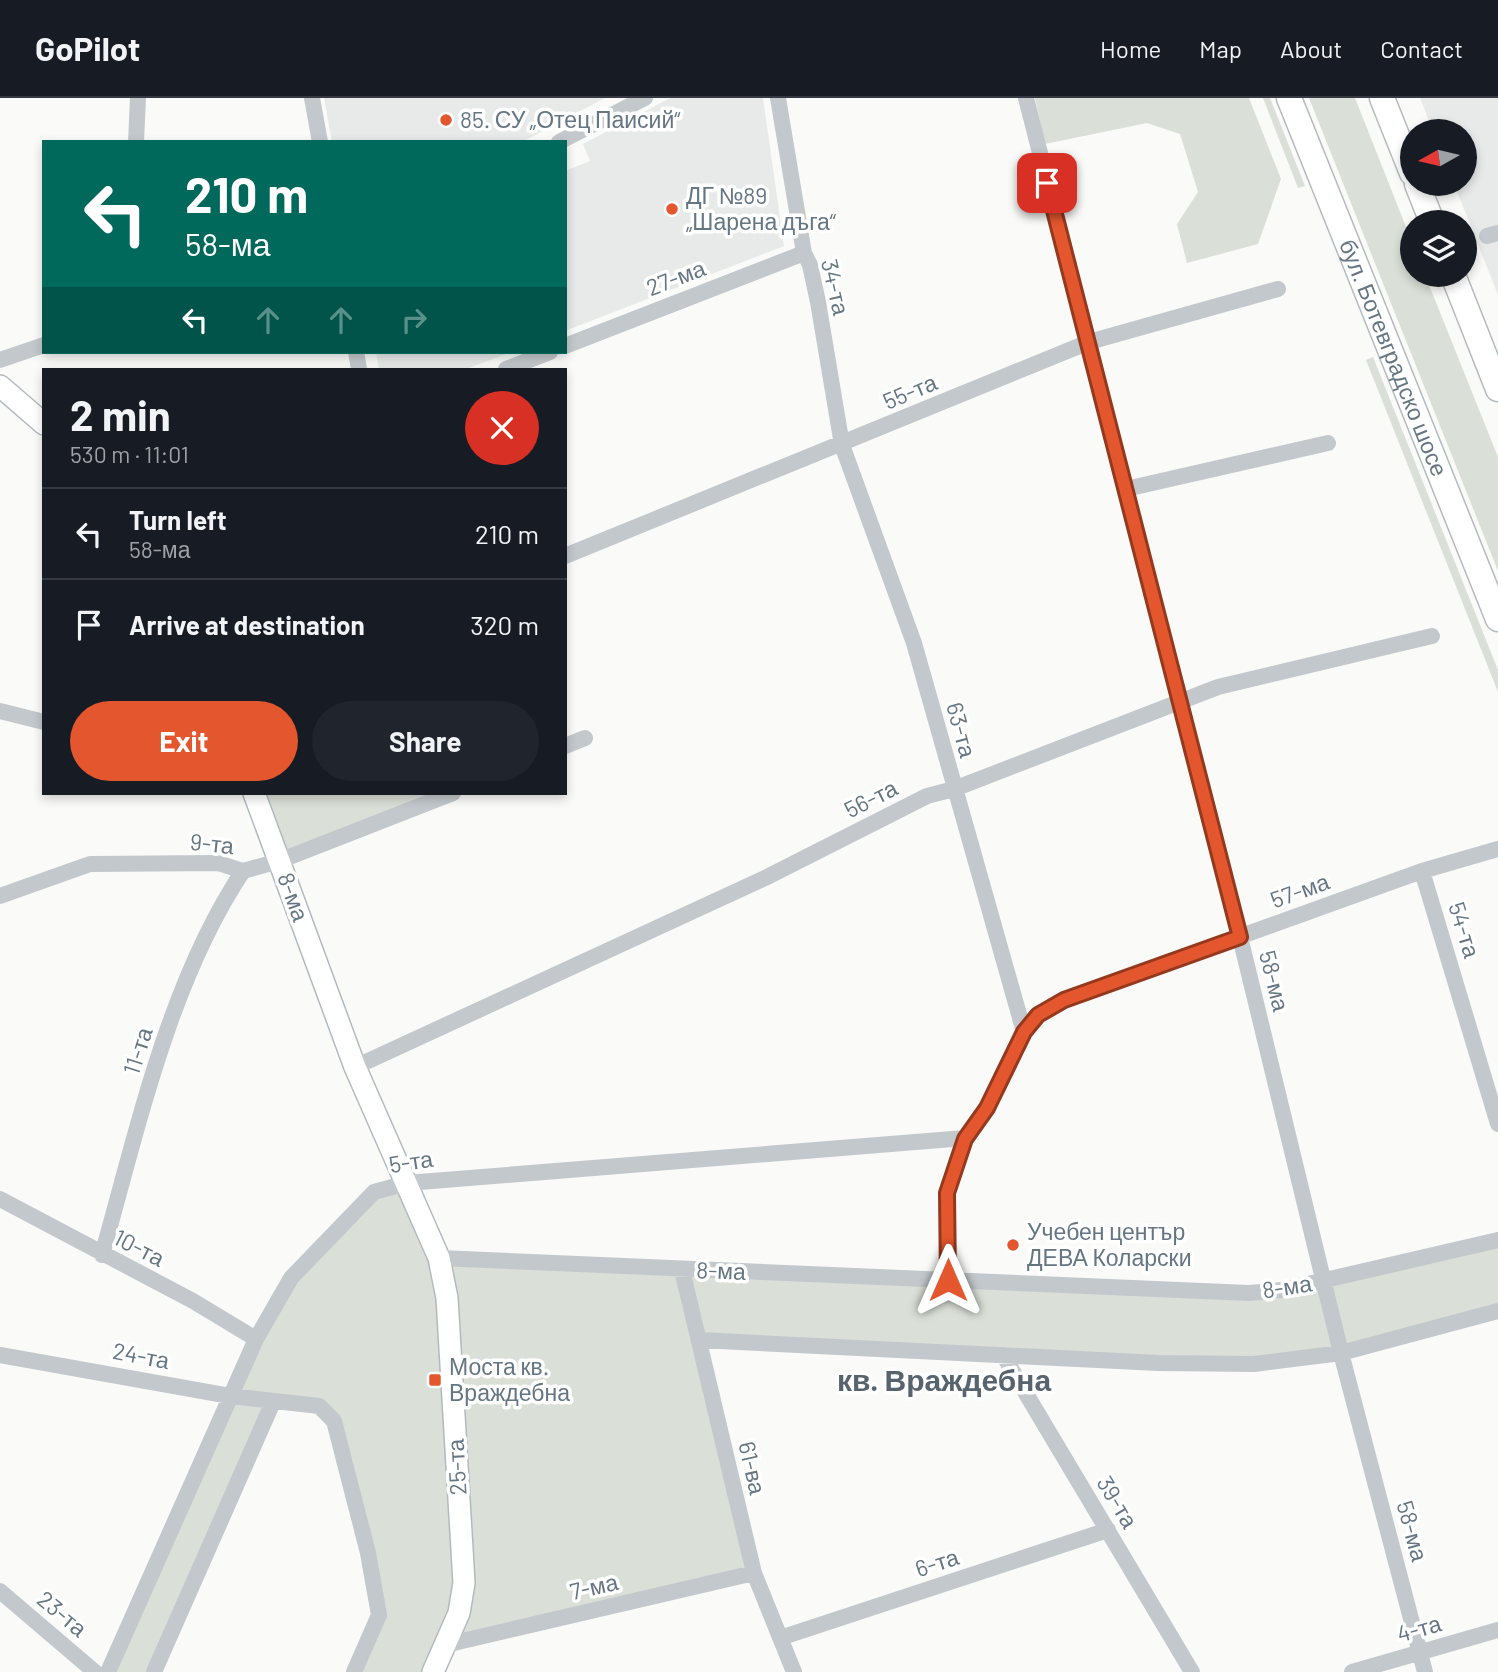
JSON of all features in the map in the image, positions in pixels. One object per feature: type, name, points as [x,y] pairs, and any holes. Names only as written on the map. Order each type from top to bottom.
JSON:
[{"type":"main road","name":"бул. Ботевградско шосе","points":[[1289,98],[1498,620]]},
{"type":"main road","points":[[1382,98],[1400,143]]},
{"type":"main road","points":[[1458,287],[1498,388]]},
{"type":"street","points":[[136,140],[138,98]]},
{"type":"street","points":[[312,98],[320,140]]},
{"type":"street","points":[[563,140],[645,98]]},
{"type":"street","name":"34-та","points":[[778,98],[804,253],[810,265],[818,302],[842,444]]},
{"type":"street","name":"58-ма","points":[[1026,98],[1240,937],[1341,1353],[1425,1672]]},
{"type":"street","name":"27-ма","points":[[567,345],[804,253]]},
{"type":"street","name":"55-та","points":[[567,555],[1089,342],[1278,289]]},
{"type":"street","points":[[0,360],[42,346]]},
{"type":"street","points":[[509,368],[545,354]]},
{"type":"street","points":[[0,386],[42,422]]},
{"type":"street","points":[[1126,489],[1328,443]]},
{"type":"street","name":"63-та","points":[[842,444],[914,643],[1024,1032]]},
{"type":"street","name":"56-та","points":[[355,1067],[765,878],[927,796],[954,789],[1218,687],[1432,636]]},
{"type":"street","points":[[0,712],[42,722]]},
{"type":"street","points":[[567,745],[585,738]]},
{"type":"street","name":"8-ма","points":[[255,795],[355,1067],[439,1258],[1249,1293],[1282,1290],[1498,1240]]},
{"type":"street","name":"9-та","points":[[0,896],[90,864],[218,863],[243,871],[279,861],[448,795]]},
{"type":"street","name":"57-ма","points":[[948,1280],[947,1193],[965,1139],[987,1108],[1024,1032],[1038,1015],[1064,1000],[1422,871],[1498,849]]},
{"type":"street","name":"11-та","points":[[102,1255],[158,1061],[182,993],[227,894],[243,871]]},
{"type":"street","name":"54-та","points":[[1422,871],[1498,1124]]},
{"type":"street","name":"5-та","points":[[108,1672],[256,1339],[291,1278],[374,1192],[407,1183],[965,1139]]},
{"type":"street","name":"10-та","points":[[0,1199],[193,1301],[256,1339]]},
{"type":"street","name":"25-та","points":[[433,1672],[459,1612],[464,1583],[447,1298],[439,1258]]},
{"type":"street","name":"61-ва","points":[[682,1270],[754,1573],[794,1672]]},
{"type":"street","points":[[699,1340],[1157,1363],[1254,1364],[1341,1353],[1498,1311]]},
{"type":"street","name":"39-та","points":[[1003,1354],[1192,1672]]},
{"type":"street","name":"24-та","points":[[0,1355],[273,1402]]},
{"type":"street","points":[[154,1672],[273,1402],[319,1406],[334,1421],[368,1553],[379,1615],[354,1672]]},
{"type":"street","name":"6-та","points":[[780,1638],[1108,1530]]},
{"type":"street","name":"7-ма","points":[[445,1645],[754,1573]]},
{"type":"street","name":"23-та","points":[[0,1591],[94,1672]]},
{"type":"street","name":"4-та","points":[[1352,1672],[1498,1630]]},
{"type":"shaded area","name":"85. СУ „Отец Паисий“","points":[[324,98],[605,98],[526,140],[332,140]]},
{"type":"shaded area","name":"ДГ №89 „Шарена дъга“","points":[[670,98],[763,98],[784,246],[567,330],[567,170],[590,161],[583,144]]},
{"type":"shaded area","points":[[1035,98],[1249,98],[1281,179],[1258,244],[1187,263],[1177,224],[1198,192],[1180,134],[1147,123],[1045,144]]},
{"type":"shaded area","points":[[1263,98],[1270,98],[1305,186],[1298,188]]},
{"type":"shaded area","points":[[1309,98],[1355,98],[1400,212],[1400,287],[1430,287],[1498,457],[1498,571]]},
{"type":"shaded area","points":[[1420,98],[1498,98],[1498,295],[1477,242],[1477,210],[1464,210],[1459,196],[1477,196],[1477,119],[1428,119]]},
{"type":"shaded area","points":[[376,354],[506,354],[469,368],[379,368]]},
{"type":"shaded area","points":[[1373,357],[1498,670],[1498,692],[1366,360]]},
{"type":"shaded area","points":[[255,795],[448,795],[279,861]]},
{"type":"shaded area","points":[[407,1183],[439,1258],[1249,1293],[1498,1240],[1498,1311],[1290,1362],[700,1340],[754,1573],[445,1645],[433,1672],[354,1672],[379,1614],[334,1422],[319,1406],[273,1402],[154,1672],[108,1672],[291,1278],[374,1192]]},
{"type":"place","name":"85. СУ „Отец Паисий“","points":[[446,120]]},
{"type":"place","name":"ДГ №89 „Шарена дъга“","points":[[672,209]]},
{"type":"place","name":"Учебен център ДЕВА Коларски","points":[[1013,1245]]},
{"type":"place","name":"Моста кв. Враждебна","points":[[435,1380]]},
{"type":"district","name":"кв. Враждебна","points":[[944,1381]]},
{"type":"route","points":[[948,1280],[947,1193],[954,1166],[965,1139],[987,1108],[1024,1032],[1038,1015],[1064,1000],[1240,937],[1047,183]]}]
